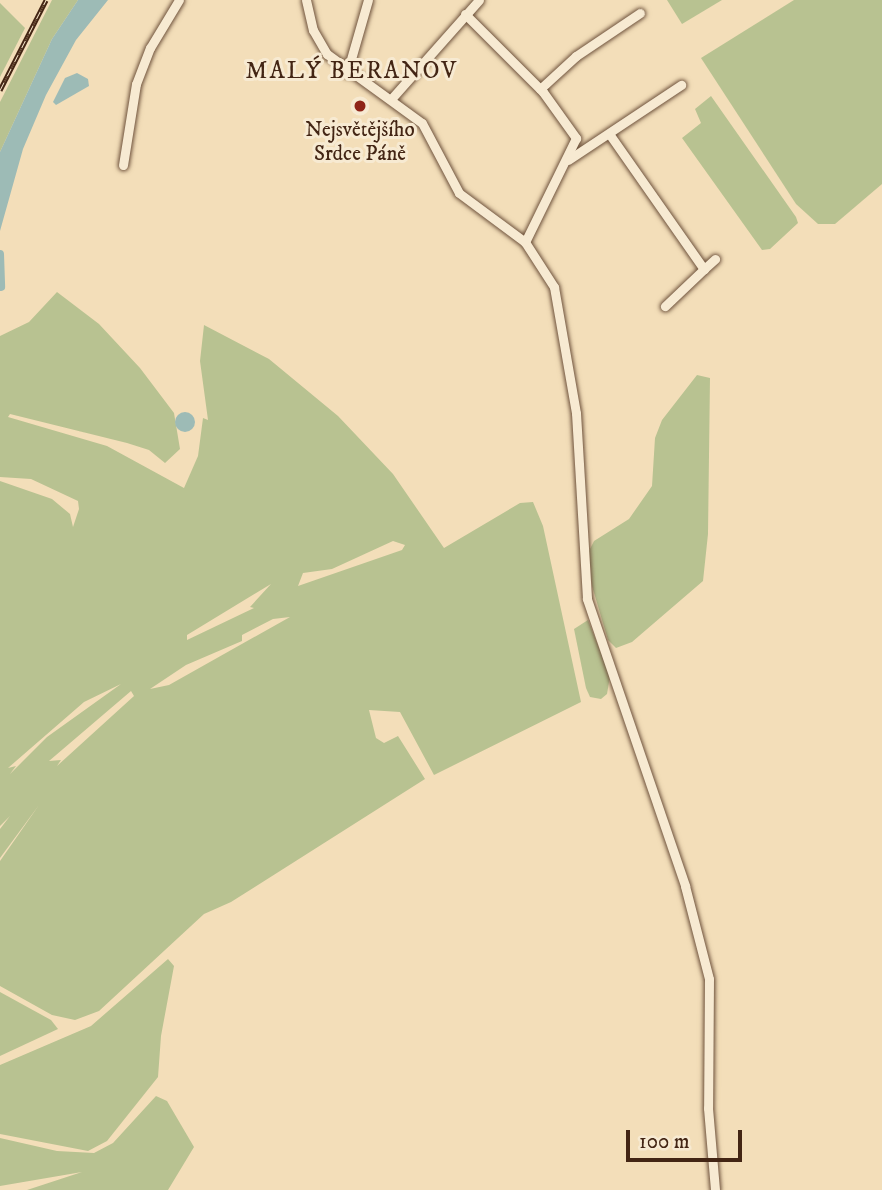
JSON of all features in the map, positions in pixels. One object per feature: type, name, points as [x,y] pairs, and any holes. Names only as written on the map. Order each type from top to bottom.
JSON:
[{"type":"street","points":[[122,165],[141,71],[179,0]]},
{"type":"street","points":[[306,0],[317,38],[347,73],[392,98],[422,123],[465,200],[526,242],[546,269],[556,296],[566,376],[576,413],[583,570],[593,628],[624,701],[685,886],[709,979],[708,1108],[715,1190]]},
{"type":"street","points":[[356,0],[362,14]]},
{"type":"street","points":[[347,73],[368,0]]},
{"type":"street","points":[[392,98],[479,0]]},
{"type":"street","points":[[540,89],[586,49],[640,13]]},
{"type":"street","points":[[465,14],[540,89],[576,138],[568,160],[550,187],[526,242]]},
{"type":"street","points":[[568,160],[610,135],[681,85]]},
{"type":"street","points":[[610,135],[704,269]]},
{"type":"street","points":[[665,306],[715,259]]},
{"type":"green space","points":[[52,0],[78,0],[52,39],[0,152],[0,102]]},
{"type":"green space","points":[[667,0],[722,0],[682,24]]},
{"type":"green space","points":[[794,0],[882,0],[882,184],[835,224],[818,224],[796,204],[701,58]]},
{"type":"green space","points":[[0,3],[25,28],[0,77]]},
{"type":"green space","points":[[711,96],[796,217],[798,223],[770,249],[762,250],[682,138],[701,123],[695,109]]},
{"type":"green space","points":[[57,292],[99,324],[140,368],[174,413],[180,449],[165,463],[149,450],[127,443],[10,414],[8,417],[107,446],[184,488],[198,456],[203,418],[208,420],[200,361],[204,325],[269,359],[338,416],[393,474],[444,548],[520,503],[533,502],[543,526],[581,702],[434,775],[400,712],[369,710],[376,738],[384,743],[398,736],[425,779],[231,902],[204,914],[99,1011],[75,1020],[52,1015],[0,986],[0,861],[39,805],[0,858],[0,829],[10,816],[0,826],[0,481],[52,499],[70,514],[73,527],[79,509],[78,501],[31,479],[0,477],[0,336],[29,322]],"holes":[[[393,541],[405,545],[402,550],[298,586],[303,573],[332,569]],[[271,584],[250,607],[254,608],[187,640],[187,635]],[[290,617],[169,685],[150,689],[186,665],[242,641],[242,635],[273,619]],[[121,684],[47,737],[10,774],[16,766],[8,768],[84,702]],[[131,691],[134,696],[57,766],[61,760],[49,761]]]},
{"type":"green space","points":[[697,375],[710,378],[708,534],[703,581],[632,642],[616,648],[608,640],[592,586],[589,551],[594,541],[629,519],[652,486],[655,438],[662,420]]},
{"type":"green space","points":[[588,620],[610,676],[607,694],[601,699],[590,697],[586,688],[574,629]]},
{"type":"green space","points":[[168,959],[174,966],[161,1036],[158,1077],[107,1141],[88,1151],[0,1134],[0,1065],[91,1026]]},
{"type":"green space","points":[[0,992],[51,1020],[58,1029],[0,1056]]},
{"type":"green space","points":[[156,1096],[167,1101],[194,1147],[168,1190],[27,1190],[82,1172],[0,1186],[0,1138],[57,1151],[94,1153],[113,1143]]},
{"type":"water","points":[[78,0],[108,0],[76,40],[46,95],[23,149],[0,231],[0,152],[52,39]]},
{"type":"water","points":[[77,73],[88,79],[89,86],[56,105],[53,102],[65,78]]},
{"type":"water","points":[[185,412],[192,415],[195,422],[192,429],[185,432],[178,429],[175,422],[178,415]]},
{"type":"waterway","points":[[0,254],[1,287]]},
{"type":"railway","points":[[0,90],[46,0]]},
{"type":"place","name":"Nejsvětějšího Srdce Páně","points":[[360,106]]},
{"type":"district","name":"MALÝ BERANOV","points":[[352,72]]}]
